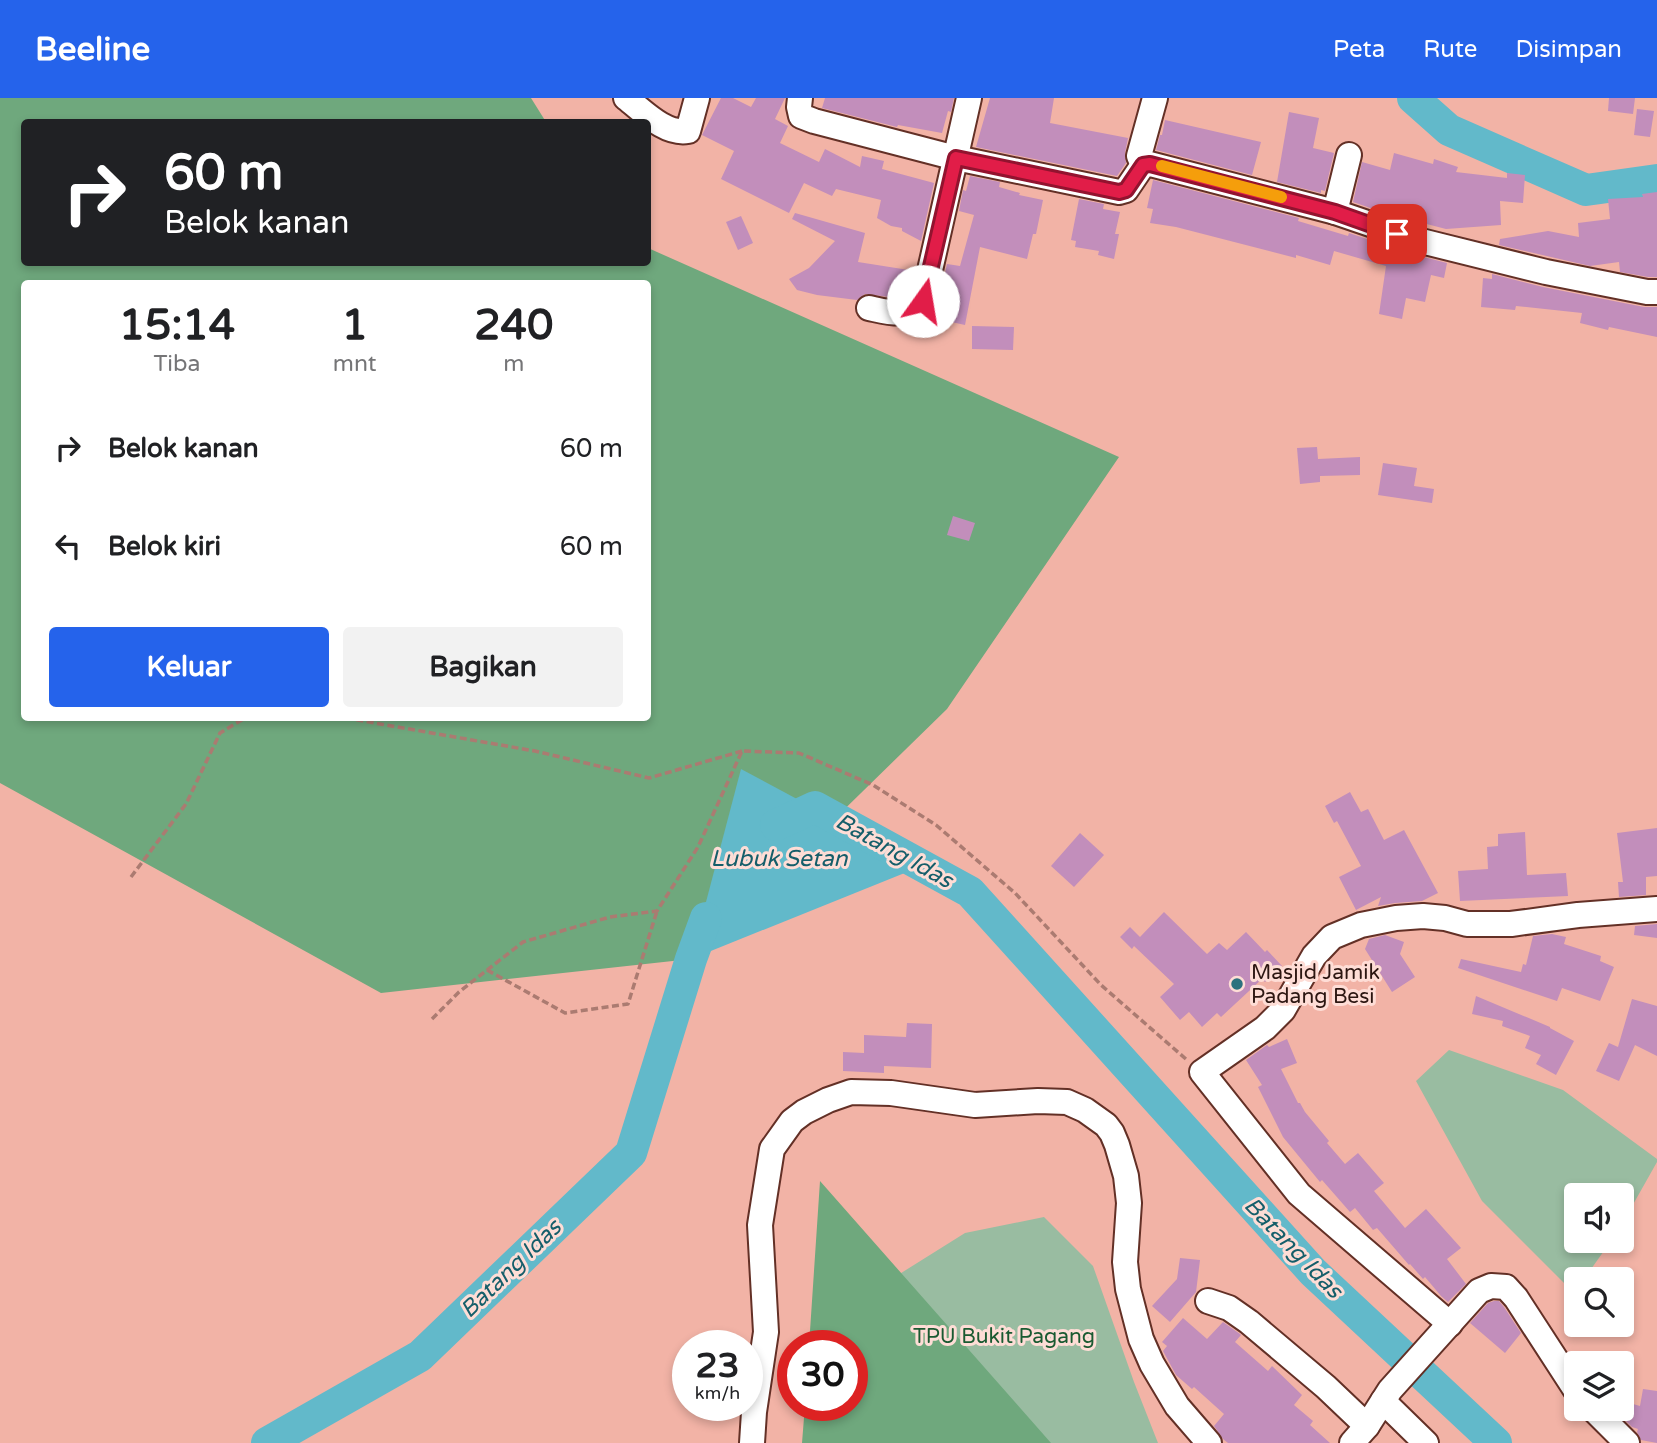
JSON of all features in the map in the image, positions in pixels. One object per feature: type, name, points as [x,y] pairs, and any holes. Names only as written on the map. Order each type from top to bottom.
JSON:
[{"type":"street","points":[[626,98],[664,126],[679,132],[688,131],[697,98]]},
{"type":"street","points":[[800,98],[801,116],[956,158],[1119,192],[1126,190],[1143,165],[1161,166],[1335,212],[1416,240],[1546,272],[1657,292]]},
{"type":"street","points":[[869,309],[903,313],[919,308],[923,301],[969,98]]},
{"type":"street","points":[[1143,165],[1139,156],[1155,98]]},
{"type":"street","points":[[1335,212],[1349,155]]},
{"type":"street","points":[[1447,1327],[1299,1194],[1202,1072],[1265,1028],[1283,1010],[1314,956],[1332,937],[1361,925],[1423,916],[1467,924],[1511,924],[1578,915],[1657,909]]},
{"type":"street","points":[[752,1443],[766,1332],[760,1225],[772,1149],[792,1121],[804,1112],[851,1092],[891,1093],[975,1105],[1067,1102],[1085,1110],[1106,1125],[1117,1145],[1126,1176],[1129,1203],[1125,1262],[1128,1289],[1141,1339],[1152,1364],[1177,1406],[1209,1443]]},
{"type":"street","points":[[1208,1301],[1229,1308],[1249,1322],[1326,1387],[1359,1435],[1387,1396],[1447,1327],[1479,1291],[1491,1286],[1506,1287],[1516,1298],[1564,1372]]},
{"type":"street","points":[[1387,1396],[1426,1443]]},
{"type":"street","points":[[1604,1421],[1627,1443]]},
{"type":"path","points":[[131,877],[186,804],[219,733],[240,721]]},
{"type":"path","points":[[363,721],[536,751],[649,778],[742,751],[799,753],[873,785],[936,825],[1015,893],[1101,985],[1202,1072]]},
{"type":"path","points":[[487,970],[565,1013],[628,1004],[657,912],[698,847],[742,751]]},
{"type":"path","points":[[432,1019],[459,992],[523,942],[610,917],[657,912]]},
{"type":"green space","points":[[0,98],[531,98],[544,119],[21,119],[21,266],[651,266],[651,249],[1119,457],[947,709],[691,959],[381,993],[0,783]]},
{"type":"green space","points":[[1449,1050],[1563,1090],[1657,1159],[1634,1203],[1634,1183],[1564,1183],[1564,1253],[1602,1253],[1593,1267],[1564,1267],[1564,1283],[1482,1201],[1416,1081]]},
{"type":"green space","points":[[820,1181],[1051,1443],[802,1443],[804,1421],[868,1421],[868,1330],[810,1330]]},
{"type":"green space","name":"TPU Bukit Pagang","points":[[1044,1217],[1093,1266],[1158,1443],[903,1443],[874,1290],[965,1233]]},
{"type":"water","name":"Lubuk Setan","points":[[741,769],[922,866],[691,959]]},
{"type":"building","points":[[721,98],[733,98],[751,107],[756,98],[785,98],[775,119],[788,126],[780,143],[819,162],[825,149],[860,167],[862,156],[884,161],[882,169],[934,183],[921,241],[902,231],[902,228],[891,226],[877,218],[881,200],[836,189],[832,196],[804,183],[789,213],[721,179],[734,151],[702,135]]},
{"type":"building","points":[[825,98],[954,98],[942,133],[898,125],[897,127],[822,108]]},
{"type":"building","points":[[990,98],[1054,98],[1050,123],[1128,138],[1126,163],[1117,176],[976,147]]},
{"type":"building","points":[[1609,98],[1635,98],[1633,114],[1608,111]]},
{"type":"building","points":[[1637,109],[1654,111],[1650,137],[1634,135]]},
{"type":"building","points":[[1289,112],[1319,118],[1313,148],[1334,153],[1325,191],[1321,190],[1321,193],[1277,182]]},
{"type":"building","points":[[1165,120],[1261,142],[1252,175],[1156,150]]},
{"type":"building","points":[[1394,153],[1433,164],[1434,159],[1458,167],[1456,172],[1507,178],[1507,173],[1525,175],[1523,203],[1500,201],[1501,225],[1446,229],[1415,221],[1414,223],[1353,202],[1362,162],[1390,170]]},
{"type":"building","points":[[970,176],[1000,182],[999,187],[1043,200],[1036,234],[1033,234],[1027,259],[980,247],[965,325],[929,317],[938,304],[947,264],[960,266],[974,215],[959,211],[963,190],[966,191]]},
{"type":"building","points":[[1153,180],[1299,218],[1298,221],[1348,236],[1349,233],[1447,263],[1444,278],[1431,275],[1425,302],[1406,298],[1402,319],[1379,314],[1386,266],[1334,251],[1330,265],[1150,223],[1153,209],[1147,208]]},
{"type":"building","points":[[1657,192],[1657,277],[1620,272],[1619,262],[1590,266],[1499,245],[1500,239],[1548,231],[1579,237],[1578,223],[1610,219],[1608,199],[1643,197],[1642,194]]},
{"type":"building","points":[[1079,199],[1104,204],[1103,209],[1120,212],[1115,234],[1119,234],[1114,259],[1098,255],[1099,251],[1075,247],[1076,241],[1071,240]]},
{"type":"building","points":[[795,213],[865,233],[858,262],[915,271],[909,294],[898,298],[865,294],[857,300],[797,290],[789,279],[809,268],[835,241],[792,219]]},
{"type":"building","points":[[741,216],[753,243],[738,250],[726,222]]},
{"type":"building","points":[[1492,274],[1543,287],[1644,307],[1657,307],[1657,337],[1580,323],[1582,313],[1516,306],[1515,310],[1481,307],[1483,278],[1492,279]]},
{"type":"building","points":[[972,326],[1014,327],[1013,350],[972,349]]},
{"type":"building","points":[[1317,447],[1318,459],[1360,457],[1360,475],[1320,476],[1320,482],[1300,484],[1297,448]]},
{"type":"building","points":[[1383,463],[1417,468],[1414,486],[1434,489],[1432,503],[1378,495]]},
{"type":"building","points":[[953,516],[975,523],[969,541],[947,535]]},
{"type":"building","points":[[1350,792],[1361,812],[1368,809],[1384,840],[1404,830],[1438,893],[1422,901],[1378,906],[1381,897],[1356,910],[1339,877],[1361,866],[1337,821],[1334,823],[1325,806]]},
{"type":"building","points":[[1657,828],[1657,876],[1646,877],[1646,895],[1619,897],[1618,882],[1623,882],[1617,833]]},
{"type":"building","points":[[1525,832],[1527,875],[1566,873],[1568,896],[1460,901],[1458,871],[1488,869],[1487,847],[1498,846],[1498,834]]},
{"type":"building","points":[[1080,833],[1104,855],[1074,887],[1051,866]]},
{"type":"building","points":[[1164,912],[1207,954],[1219,943],[1227,950],[1246,932],[1282,966],[1265,982],[1262,979],[1221,1017],[1217,1013],[1202,1027],[1189,1012],[1180,1020],[1160,997],[1174,984],[1134,946],[1132,949],[1120,937],[1130,927],[1140,937]]},
{"type":"building","points":[[1657,924],[1657,938],[1634,935],[1635,926]]},
{"type":"building","points":[[1552,934],[1566,937],[1564,944],[1601,956],[1600,961],[1614,967],[1600,1001],[1562,988],[1557,1001],[1458,968],[1461,959],[1521,972],[1523,964],[1526,965],[1533,936]]},
{"type":"building","points":[[1385,935],[1404,942],[1400,954],[1415,977],[1392,992],[1365,949],[1369,939]]},
{"type":"building","points":[[1476,996],[1550,1027],[1574,1041],[1556,1075],[1536,1064],[1541,1055],[1525,1048],[1530,1036],[1502,1026],[1503,1021],[1472,1014]]},
{"type":"building","points":[[1632,999],[1657,1006],[1657,1056],[1635,1045],[1619,1081],[1596,1071],[1609,1043],[1618,1047]]},
{"type":"building","points":[[907,1023],[932,1024],[931,1068],[884,1066],[884,1073],[843,1071],[843,1052],[864,1053],[864,1035],[906,1037]]},
{"type":"building","points":[[1287,1039],[1297,1063],[1281,1069],[1298,1103],[1329,1141],[1327,1143],[1345,1164],[1358,1153],[1384,1183],[1374,1191],[1405,1228],[1426,1209],[1461,1248],[1447,1259],[1466,1284],[1448,1302],[1425,1277],[1423,1279],[1409,1265],[1377,1228],[1373,1230],[1355,1208],[1350,1212],[1322,1180],[1320,1182],[1283,1137],[1258,1087],[1262,1085],[1246,1060],[1267,1045],[1269,1047]]},
{"type":"building","points":[[1180,1258],[1200,1260],[1196,1292],[1170,1322],[1152,1306],[1177,1279]]},
{"type":"building","points":[[1499,1301],[1521,1333],[1505,1353],[1470,1323],[1488,1303]]},
{"type":"building","points":[[1183,1318],[1207,1339],[1223,1322],[1240,1334],[1235,1342],[1268,1371],[1272,1366],[1302,1395],[1294,1405],[1313,1421],[1310,1425],[1330,1443],[1228,1443],[1223,1439],[1214,1426],[1224,1414],[1176,1375],[1163,1351],[1167,1346],[1162,1342]]},
{"type":"building","points":[[1643,1389],[1657,1391],[1657,1443],[1641,1440],[1638,1429],[1626,1421],[1634,1421],[1634,1404],[1640,1406]]},
{"type":"waterway","points":[[1413,98],[1449,130],[1586,190],[1657,180]]},
{"type":"waterway","name":"Batang Idas","points":[[776,825],[815,807],[970,892],[1313,1272],[1496,1443]]},
{"type":"waterway","name":"Batang Idas","points":[[267,1443],[420,1356],[631,1153],[706,918]]},
{"type":"slow traffic","points":[[1162,166],[1281,197]]},
{"type":"place","name":"Masjid Jamik Padang Besi","points":[[1237,984]]},
{"type":"route","points":[[923,301],[956,158],[1119,192],[1126,190],[1143,165],[1150,164],[1335,212],[1397,234]]}]
